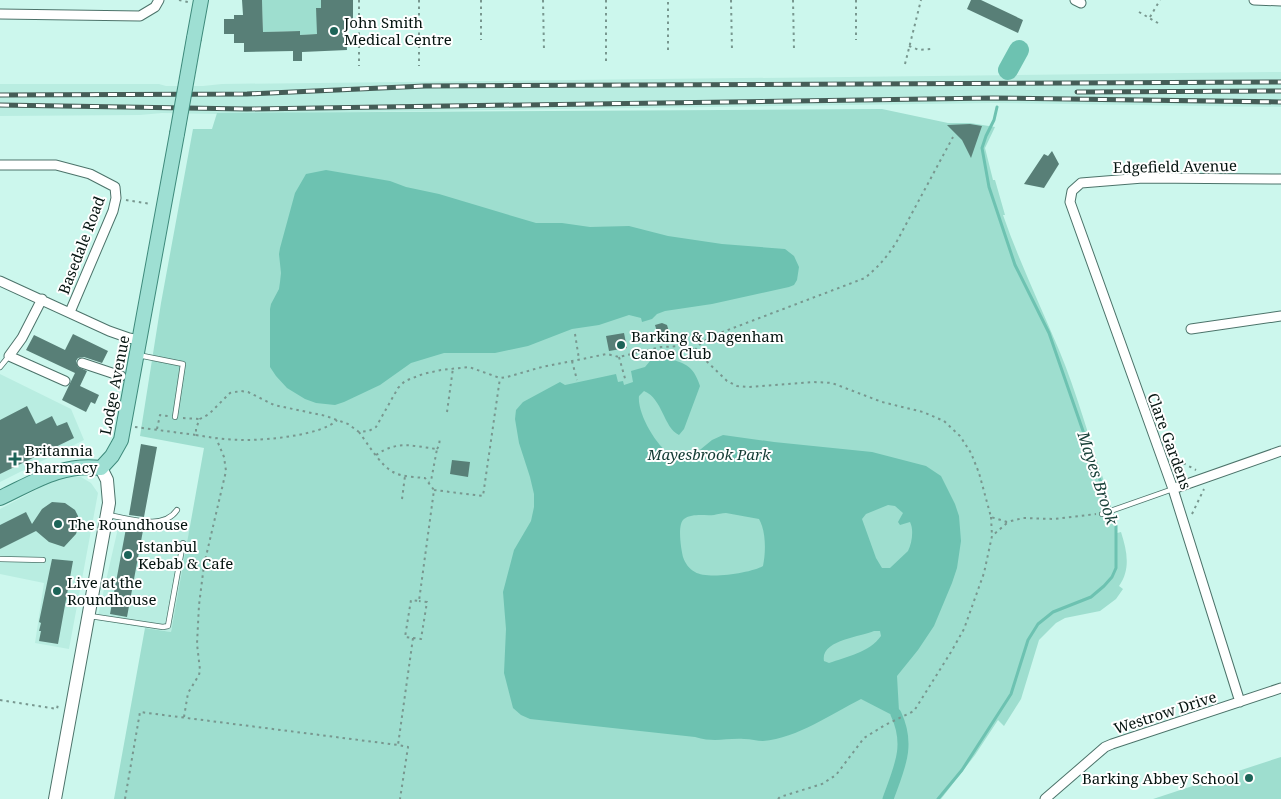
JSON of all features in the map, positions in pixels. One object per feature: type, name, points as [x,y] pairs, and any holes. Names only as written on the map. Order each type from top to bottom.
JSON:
[{"type":"main road","name":"Lodge Avenue","points":[[101,468],[112,456],[121,440],[201,0]]},
{"type":"main road","points":[[0,498],[60,470],[86,466],[101,468]]},
{"type":"street","points":[[0,14],[140,16],[155,7],[159,0]]},
{"type":"street","points":[[1254,0],[1281,1]]},
{"type":"street","name":"Basedale Road","points":[[0,165],[56,166],[90,174],[114,187],[116,198],[113,210],[70,312]]},
{"type":"street","name":"Edgefield Avenue","points":[[1072,191],[1081,183],[1142,178],[1281,179]]},
{"type":"street","name":"Clare Gardens","points":[[1072,191],[1070,202],[1173,489],[1240,702]]},
{"type":"street","points":[[0,281],[115,333],[138,347]]},
{"type":"street","points":[[42,299],[22,338],[9,356],[66,381]]},
{"type":"street","points":[[1191,329],[1281,316]]},
{"type":"street","points":[[82,363],[121,376]]},
{"type":"street","points":[[1173,489],[1281,450]]},
{"type":"street","points":[[55,799],[108,503],[107,480],[101,468]]},
{"type":"street","name":"Westrow Drive","points":[[1045,799],[1105,747],[1281,688]]},
{"type":"lane","points":[[138,347],[183,364],[175,417]]},
{"type":"lane","points":[[0,367],[9,356]]},
{"type":"lane","points":[[1102,514],[1173,489]]},
{"type":"lane","points":[[106,514],[158,521],[167,520],[177,510]]},
{"type":"lane","points":[[88,615],[163,627],[168,626],[183,543]]},
{"type":"lane","points":[[0,559],[42,560]]},
{"type":"path","points":[[178,0],[184,2]]},
{"type":"path","points":[[359,0],[359,66]]},
{"type":"path","points":[[419,0],[419,66]]},
{"type":"path","points":[[481,0],[481,40]]},
{"type":"path","points":[[543,0],[544,51]]},
{"type":"path","points":[[606,0],[606,65]]},
{"type":"path","points":[[668,0],[668,50]]},
{"type":"path","points":[[731,0],[732,51]]},
{"type":"path","points":[[793,0],[794,50]]},
{"type":"path","points":[[856,0],[856,40]]},
{"type":"path","points":[[905,64],[920,0]]},
{"type":"path","points":[[1149,18],[1160,0]]},
{"type":"path","points":[[1139,12],[1158,24]]},
{"type":"path","points":[[909,46],[919,50],[931,49]]},
{"type":"path","points":[[695,350],[701,343],[712,336],[865,278],[870,274],[892,249],[953,137]]},
{"type":"path","points":[[125,200],[149,203]]},
{"type":"path","points":[[575,334],[579,360]]},
{"type":"path","points":[[359,432],[369,432],[376,427],[394,394],[405,381],[423,374],[469,367],[500,378],[542,366],[607,354],[619,357],[674,346],[695,350],[726,381],[736,386],[748,387],[814,382],[832,383],[882,402],[923,412],[944,421],[960,436],[971,453],[979,473],[991,517],[992,536],[984,573],[964,629],[918,705],[910,713],[864,738],[836,775],[822,784],[778,799]]},
{"type":"path","points":[[619,357],[626,382]]},
{"type":"path","points":[[572,361],[578,380]]},
{"type":"path","points":[[447,412],[453,368]]},
{"type":"path","points":[[434,490],[483,496],[500,378]]},
{"type":"path","points":[[156,430],[160,415],[200,419],[209,414],[230,393],[241,391],[248,392],[274,405],[337,420],[359,432],[376,455],[394,472],[425,478],[434,490],[419,601]]},
{"type":"path","points":[[196,435],[196,428],[200,419]]},
{"type":"path","points":[[121,440],[132,440],[135,426],[216,438],[261,439],[312,433],[337,420]]},
{"type":"path","points":[[184,718],[188,693],[200,670],[197,644],[204,565],[226,471],[224,457],[216,438]]},
{"type":"path","points":[[429,482],[431,481],[436,449],[439,446],[440,438]]},
{"type":"path","points":[[376,455],[395,446],[403,445],[436,449]]},
{"type":"path","points":[[1163,460],[1170,456],[1198,471],[1201,479]]},
{"type":"path","points":[[402,499],[405,475]]},
{"type":"path","points":[[1184,522],[1191,517],[1203,489],[1212,486]]},
{"type":"path","points":[[992,536],[1007,522],[1023,518],[1054,519],[1102,514]]},
{"type":"path","points":[[991,517],[1007,522]]},
{"type":"path","points":[[411,600],[419,601],[427,602],[421,639],[405,637],[411,600]]},
{"type":"path","points":[[398,745],[414,638]]},
{"type":"path","points":[[0,700],[57,709],[58,704]]},
{"type":"path","points":[[125,799],[140,712],[408,747],[400,799]]},
{"type":"shaded area","points":[[1281,72],[1281,107],[992,103],[0,116],[0,84],[159,84],[166,86],[203,86],[222,84]]},
{"type":"shaded area","points":[[326,170],[390,181],[536,223],[562,223],[590,227],[629,226],[668,236],[722,244],[785,249],[794,256],[799,267],[797,280],[794,285],[789,287],[712,304],[665,311],[657,314],[652,319],[642,322],[641,318],[629,315],[599,325],[572,329],[528,346],[495,353],[444,353],[411,363],[380,385],[344,402],[335,405],[316,403],[305,399],[287,388],[270,367],[270,309],[279,289],[281,273],[280,248],[295,193],[306,174]]},
{"type":"shaded area","points":[[663,357],[682,363],[691,369],[700,386],[684,429],[679,435],[669,426],[659,406],[650,395],[644,391],[639,396],[644,420],[654,437],[665,451],[676,457],[682,459],[690,458],[712,440],[723,435],[872,452],[926,466],[941,476],[959,516],[961,541],[957,568],[934,626],[897,676],[899,711],[892,715],[861,699],[801,730],[776,739],[763,741],[744,739],[709,740],[530,719],[521,715],[513,708],[504,673],[506,629],[503,592],[514,550],[531,521],[534,507],[534,494],[519,443],[515,419],[516,410],[523,402],[560,382],[565,385],[616,374],[618,382],[623,381],[624,385],[633,382],[631,371],[645,367],[650,361]],"holes":[[[888,505],[895,506],[903,513],[898,522],[900,525],[910,522],[912,536],[908,551],[890,568],[882,568],[876,558],[862,519],[866,514]],[[724,513],[759,519],[765,542],[763,566],[729,575],[701,574],[688,566],[683,557],[680,537],[684,519],[691,516]],[[874,631],[880,631],[881,636],[864,650],[829,663],[824,661],[824,654],[828,648],[843,640]]]},
{"type":"shaded area","points":[[0,374],[71,409],[84,440],[0,482]]},
{"type":"shaded area","points":[[81,477],[91,483],[98,493],[69,649],[35,643],[44,583],[0,574],[0,509],[58,478]]},
{"type":"shaded area","points":[[121,515],[190,528],[171,632],[97,620]]},
{"type":"green space","points":[[262,0],[321,0],[321,8],[316,8],[320,34],[300,35],[299,31],[263,32]]},
{"type":"green space","name":"Mayesbrook Park","points":[[882,109],[948,123],[970,123],[995,127],[985,148],[1005,215],[1003,215],[1072,383],[1105,484],[1100,486],[1117,533],[1121,532],[1127,560],[1123,580],[1119,586],[1123,589],[1116,599],[1100,611],[1065,618],[1056,623],[1039,640],[1021,699],[1004,726],[998,720],[975,755],[941,799],[114,799],[145,628],[171,632],[204,448],[140,436],[161,303],[193,129],[212,129],[217,113]]},
{"type":"green space","name":"Barking Abbey School","points":[[1281,757],[1281,799],[1153,799]]},
{"type":"building","points":[[242,0],[262,0],[263,32],[300,31],[300,35],[317,34],[316,8],[321,8],[321,0],[353,0],[353,28],[346,28],[347,50],[302,52],[302,61],[293,61],[293,51],[244,52],[244,43],[234,43],[234,34],[224,34],[224,19],[234,19],[234,15],[243,15]]},
{"type":"building","points":[[971,0],[981,0],[1023,20],[1018,33],[967,9]]},
{"type":"building","points":[[970,124],[982,126],[971,158],[962,140],[947,125]]},
{"type":"building","points":[[1052,151],[1059,164],[1044,188],[1024,184],[1044,154],[1048,156]]},
{"type":"building","points":[[662,323],[667,325],[670,335],[667,341],[660,342],[655,325]]},
{"type":"building","name":"Barking & Dagenham Canoe Club","points":[[624,333],[627,348],[609,351],[606,336]]},
{"type":"building","points":[[73,334],[108,351],[102,363],[84,357],[78,358],[76,361],[78,367],[87,371],[80,386],[99,395],[95,404],[91,402],[86,412],[62,400],[75,373],[26,350],[34,335],[65,350]]},
{"type":"building","points":[[27,406],[36,424],[52,416],[57,426],[67,422],[74,438],[0,474],[0,420]]},
{"type":"building","points":[[141,444],[157,447],[144,517],[129,515]]},
{"type":"building","points":[[452,460],[470,462],[468,477],[450,474]]},
{"type":"building","name":"The Roundhouse","points":[[52,502],[65,503],[75,510],[78,516],[76,534],[64,547],[49,542],[36,531],[0,549],[0,525],[26,512],[32,524],[42,509]]},
{"type":"building","points":[[127,523],[144,525],[127,617],[110,614]]},
{"type":"building","name":"Live at the Roundhouse","points":[[52,559],[73,561],[58,644],[39,641],[41,623],[39,622]]},
{"type":"waterway","name":"Mayes Brook","points":[[1008,70],[1019,50]]},
{"type":"waterway","name":"Mayes Brook","points":[[938,799],[962,770],[1011,694],[1028,640],[1038,624],[1053,612],[1091,597],[1112,577],[1116,568],[1116,526],[1049,333],[1015,265],[989,187],[982,148],[994,120],[997,107]]},
{"type":"waterway","points":[[888,799],[902,757],[903,747],[903,736],[896,714]]},
{"type":"railway","points":[[0,95],[247,94],[425,86],[1281,82]]},
{"type":"railway","points":[[1077,92],[1281,91]]},
{"type":"railway","points":[[0,105],[247,109],[993,98],[1281,102]]},
{"type":"place","name":"John Smith Medical Centre","points":[[334,31]]},
{"type":"place","name":"Barking & Dagenham Canoe Club","points":[[621,345]]},
{"type":"place","name":"Britannia Pharmacy","points":[[15,459]]},
{"type":"place","name":"The Roundhouse","points":[[58,524]]},
{"type":"place","name":"Istanbul Kebab & Cafe","points":[[128,555]]},
{"type":"place","name":"Live at the Roundhouse","points":[[57,591]]},
{"type":"place","name":"Barking Abbey School","points":[[1249,778]]}]
